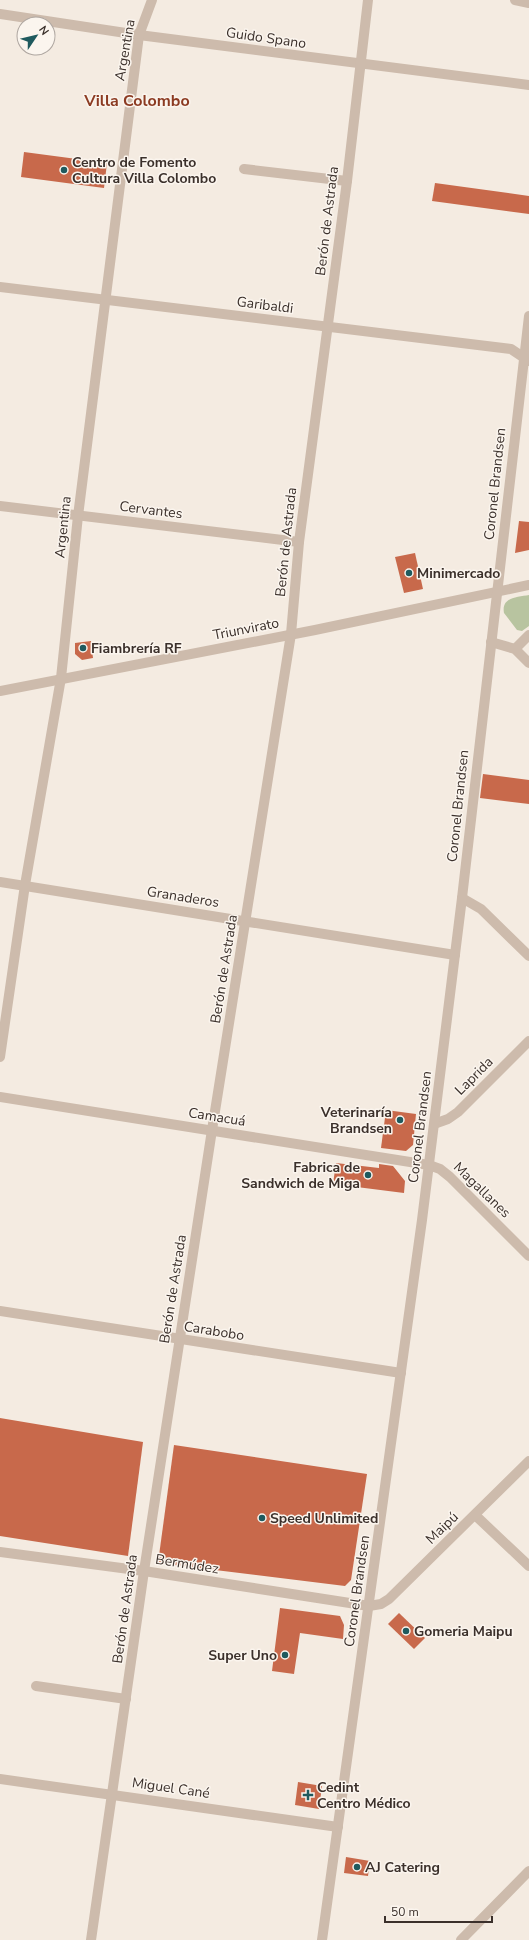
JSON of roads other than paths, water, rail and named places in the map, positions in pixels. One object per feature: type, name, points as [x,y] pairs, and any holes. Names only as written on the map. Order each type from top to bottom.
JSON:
[{"type":"street","name":"Argentina","points":[[0,1057],[25,886],[61,678],[78,516],[139,35],[152,0]]},
{"type":"street","name":"Berón de Astrada","points":[[91,1940],[144,1572],[212,1130],[291,634],[299,542],[347,181],[368,0]]},
{"type":"street","points":[[515,0],[529,4]]},
{"type":"street","name":"Guido Spano","points":[[0,14],[139,35],[361,65],[529,85]]},
{"type":"street","points":[[244,169],[347,181]]},
{"type":"street","name":"Garibaldi","points":[[0,287],[511,349],[527,359]]},
{"type":"street","name":"Coronel Brandsen","points":[[322,1940],[429,1165],[462,898],[497,592],[527,359],[529,316]]},
{"type":"street","name":"Cervantes","points":[[0,506],[299,542]]},
{"type":"street","name":"Triunvirato","points":[[0,691],[291,634],[529,585]]},
{"type":"street","points":[[515,649],[529,636]]},
{"type":"street","points":[[491,642],[515,649],[529,663]]},
{"type":"street","name":"Granaderos","points":[[0,882],[455,955]]},
{"type":"street","points":[[462,898],[481,909],[529,956]]},
{"type":"street","name":"Laprida","points":[[434,1124],[448,1119],[458,1112],[529,1041]]},
{"type":"street","name":"Camacuá","points":[[0,1097],[429,1165]]},
{"type":"street","name":"Magallanes","points":[[429,1165],[450,1177],[529,1256]]},
{"type":"street","name":"Carabobo","points":[[0,1311],[401,1374]]},
{"type":"street","name":"Maipú","points":[[369,1606],[381,1604],[388,1599],[529,1461]]},
{"type":"street","points":[[475,1515],[529,1566]]},
{"type":"street","name":"Bermúdez","points":[[0,1552],[369,1606]]},
{"type":"street","points":[[36,1686],[126,1699]]},
{"type":"street","name":"Miguel Cané","points":[[0,1779],[338,1827]]},
{"type":"street","points":[[460,1940],[529,1871]]},
{"type":"place","name":"Centro de Fomento Cultura Villa Colombo","points":[[64,170]]},
{"type":"place","name":"Minimercado","points":[[409,573]]},
{"type":"place","name":"Fiambrería RF","points":[[83,648]]},
{"type":"place","name":"Veterinaría Brandsen","points":[[400,1120]]},
{"type":"place","name":"Fabrica de Sandwich de Miga","points":[[368,1175]]},
{"type":"place","name":"Speed Unlimited","points":[[262,1518]]},
{"type":"place","name":"Gomeria Maipu","points":[[406,1631]]},
{"type":"place","name":"Super Uno","points":[[285,1655]]},
{"type":"place","name":"Cedint Centro Médico","points":[[308,1795]]},
{"type":"place","name":"AJ Catering","points":[[357,1867]]},
{"type":"district","name":"Villa Colombo","points":[[137,101]]}]
